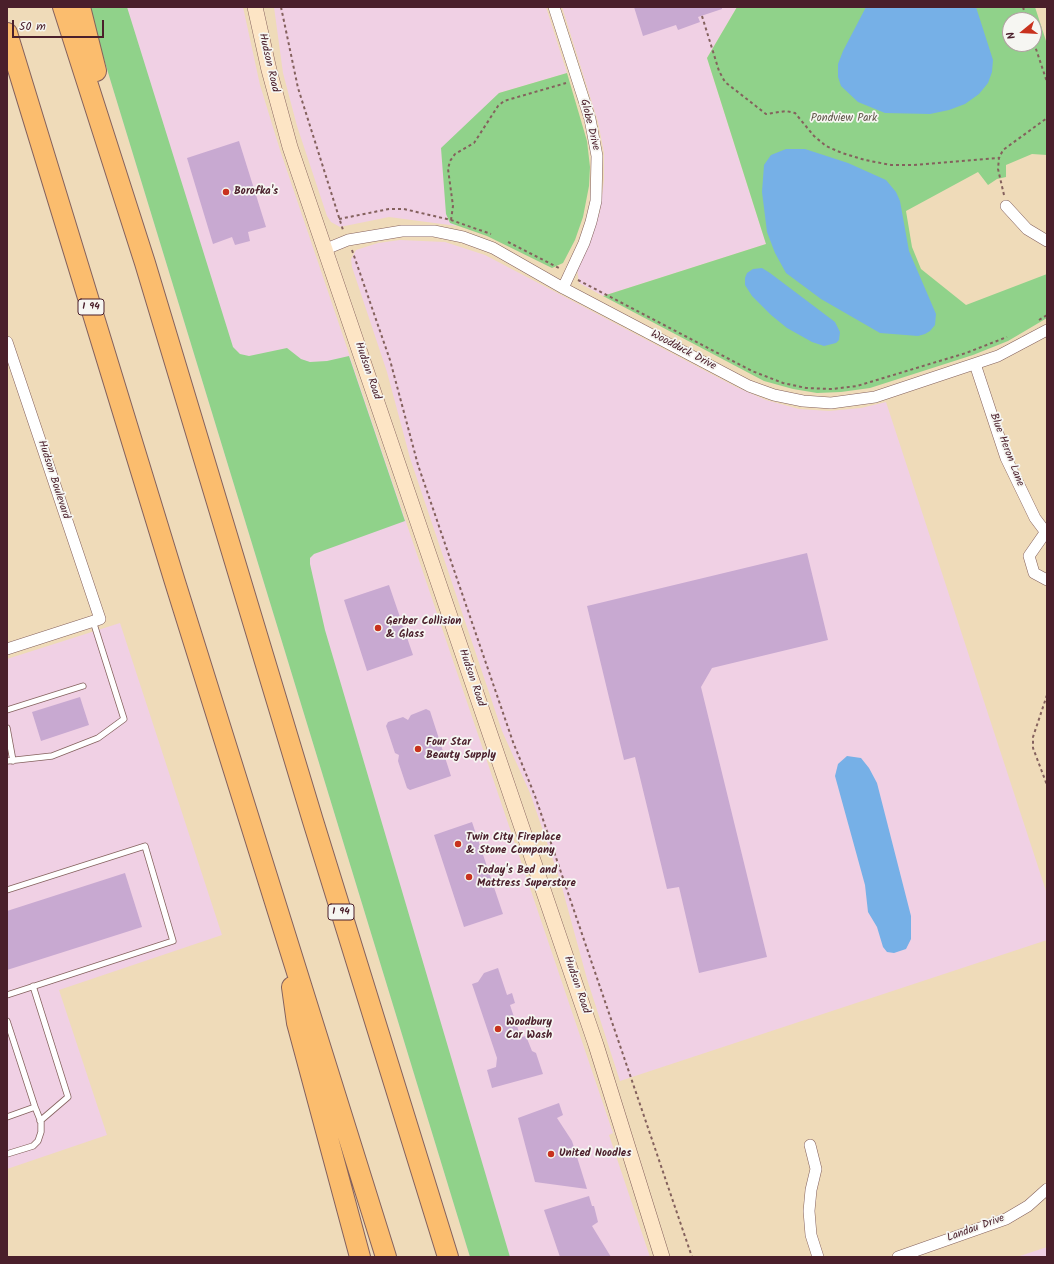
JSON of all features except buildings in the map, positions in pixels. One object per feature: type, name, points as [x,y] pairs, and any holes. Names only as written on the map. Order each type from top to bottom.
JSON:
[{"type":"highway","name":"I 94","points":[[63,7],[145,263],[315,828],[448,1257]]},
{"type":"highway","points":[[80,7],[145,263]]},
{"type":"highway","name":"I 94","points":[[7,33],[175,582],[386,1257]]},
{"type":"highway","points":[[280,914],[298,1023],[360,1257]]},
{"type":"street","name":"Hudson Road","points":[[255,7],[279,112],[596,1046],[662,1257]]},
{"type":"street","name":"Globe Drive","points":[[554,7],[590,119],[597,156],[596,201],[584,243],[563,288]]},
{"type":"street","points":[[1006,206],[1027,229],[1047,242]]},
{"type":"street","name":"Woodduck Drive","points":[[326,249],[348,240],[402,231],[434,231],[463,237],[492,248],[563,288],[749,386],[774,395],[803,401],[831,402],[874,397],[975,364],[1020,345],[1047,330]]},
{"type":"street","name":"Hudson Boulevard","points":[[7,342],[96,620]]},
{"type":"street","name":"Blue Heron Lane","points":[[975,364],[1006,458],[1035,518],[1046,534],[1030,556],[1034,573],[1047,580]]},
{"type":"street","points":[[7,649],[96,620]]},
{"type":"street","points":[[810,1145],[816,1169],[811,1190],[809,1211],[811,1236],[818,1257]]},
{"type":"street","name":"Landau Drive","points":[[898,1257],[1006,1219],[1028,1206],[1047,1189]]},
{"type":"lane","points":[[7,728],[10,761],[52,756],[98,738],[124,719],[96,620]]},
{"type":"lane","points":[[7,710],[83,686]]},
{"type":"lane","points":[[7,890],[145,846],[173,941],[7,995]]},
{"type":"lane","points":[[32,986],[68,1097],[40,1121]]},
{"type":"lane","points":[[7,1021],[40,1121],[41,1132],[38,1142],[33,1146],[7,1154]]},
{"type":"lane","points":[[7,1117],[35,1107]]},
{"type":"path","points":[[281,7],[298,88],[341,224]]},
{"type":"path","points":[[702,16],[719,71],[725,82],[766,114],[786,111],[795,113],[814,136],[826,146],[865,160],[892,165],[914,166],[999,158]]},
{"type":"path","points":[[1037,52],[1047,82]]},
{"type":"path","points":[[339,219],[389,209],[404,209],[451,220],[453,206],[448,169],[450,161],[455,154],[474,143],[498,106],[504,100],[569,82]]},
{"type":"path","points":[[1006,206],[1000,178],[999,158],[1003,150],[1010,144],[1047,118]]},
{"type":"path","points":[[355,256],[390,360],[420,473],[513,742],[535,796],[692,1257]]},
{"type":"path","points":[[579,280],[752,371],[783,383],[806,388],[832,388],[862,385],[966,353],[1011,335]]},
{"type":"path","points":[[1037,321],[1047,315]]},
{"type":"path","points":[[1047,695],[1033,737],[1032,748],[1047,785]]},
{"type":"shaded area","points":[[88,7],[243,7],[260,85],[280,150],[613,1133],[609,1135],[650,1257],[470,1257]]},
{"type":"shaded area","points":[[274,7],[546,7],[567,73],[499,93],[448,220],[457,226],[389,217],[340,227],[331,222],[327,216],[297,126],[283,73]]},
{"type":"shaded area","points":[[562,7],[737,7],[707,58],[766,244],[603,296],[579,283],[577,269],[591,240],[600,211],[604,180],[604,153],[598,122]]},
{"type":"shaded area","points":[[400,240],[445,242],[485,255],[736,387],[766,400],[799,409],[829,411],[861,408],[886,402],[1047,894],[1047,940],[620,1081],[587,979],[560,880],[530,793],[502,731],[410,458],[387,372],[352,267],[351,259],[356,250],[378,243]]},
{"type":"shaded area","points":[[120,623],[222,935],[59,990],[107,1135],[7,1169],[7,659]]},
{"type":"shaded area","points":[[1047,1247],[1047,1257],[1017,1257]]},
{"type":"green space","points":[[88,7],[127,7],[233,347],[240,354],[249,356],[287,348],[301,359],[310,362],[327,361],[349,356],[405,521],[314,554],[310,558],[310,564],[325,630],[510,1257],[470,1257]]},
{"type":"green space","name":"Pondview Park","points":[[737,7],[1035,7],[1037,12],[1002,12],[1002,52],[1042,52],[1042,29],[1047,44],[1047,155],[1032,154],[1006,165],[1006,177],[997,179],[988,185],[978,172],[906,211],[912,247],[921,269],[966,305],[1047,274],[1047,318],[1008,341],[973,355],[870,388],[841,392],[817,393],[793,389],[764,381],[603,296],[766,244],[707,58]]},
{"type":"green space","points":[[567,73],[587,141],[590,167],[589,186],[583,217],[575,240],[563,263],[552,268],[487,236],[450,223],[446,214],[441,148],[499,93]]},
{"type":"water","points":[[866,7],[976,7],[993,60],[992,72],[988,83],[979,94],[965,104],[949,110],[930,114],[885,113],[858,102],[841,86],[838,77],[838,64],[843,51]]},
{"type":"water","points":[[786,149],[805,149],[848,163],[886,180],[896,192],[900,201],[909,251],[936,314],[935,325],[930,331],[918,336],[880,333],[821,299],[786,273],[775,253],[767,232],[762,192],[764,165],[771,155]]},
{"type":"water","points":[[762,268],[835,322],[840,332],[839,340],[836,343],[824,346],[812,342],[787,328],[771,315],[752,296],[745,285],[747,273],[753,269]]},
{"type":"water","points":[[847,756],[861,758],[869,768],[877,783],[911,916],[911,939],[906,949],[894,953],[887,952],[883,947],[877,927],[868,912],[865,885],[835,776],[838,764]]},
{"type":"place","name":"Borofka's","points":[[226,192]]},
{"type":"place","name":"Gerber Collision & Glass","points":[[378,628]]},
{"type":"place","name":"Four Star Beauty Supply","points":[[418,749]]},
{"type":"place","name":"Twin City Fireplace & Stone Company","points":[[458,844]]},
{"type":"place","name":"Today's Bed and Mattress Superstore","points":[[469,877]]},
{"type":"place","name":"Woodbury Car Wash","points":[[498,1029]]},
{"type":"place","name":"United Noodles","points":[[551,1154]]}]
